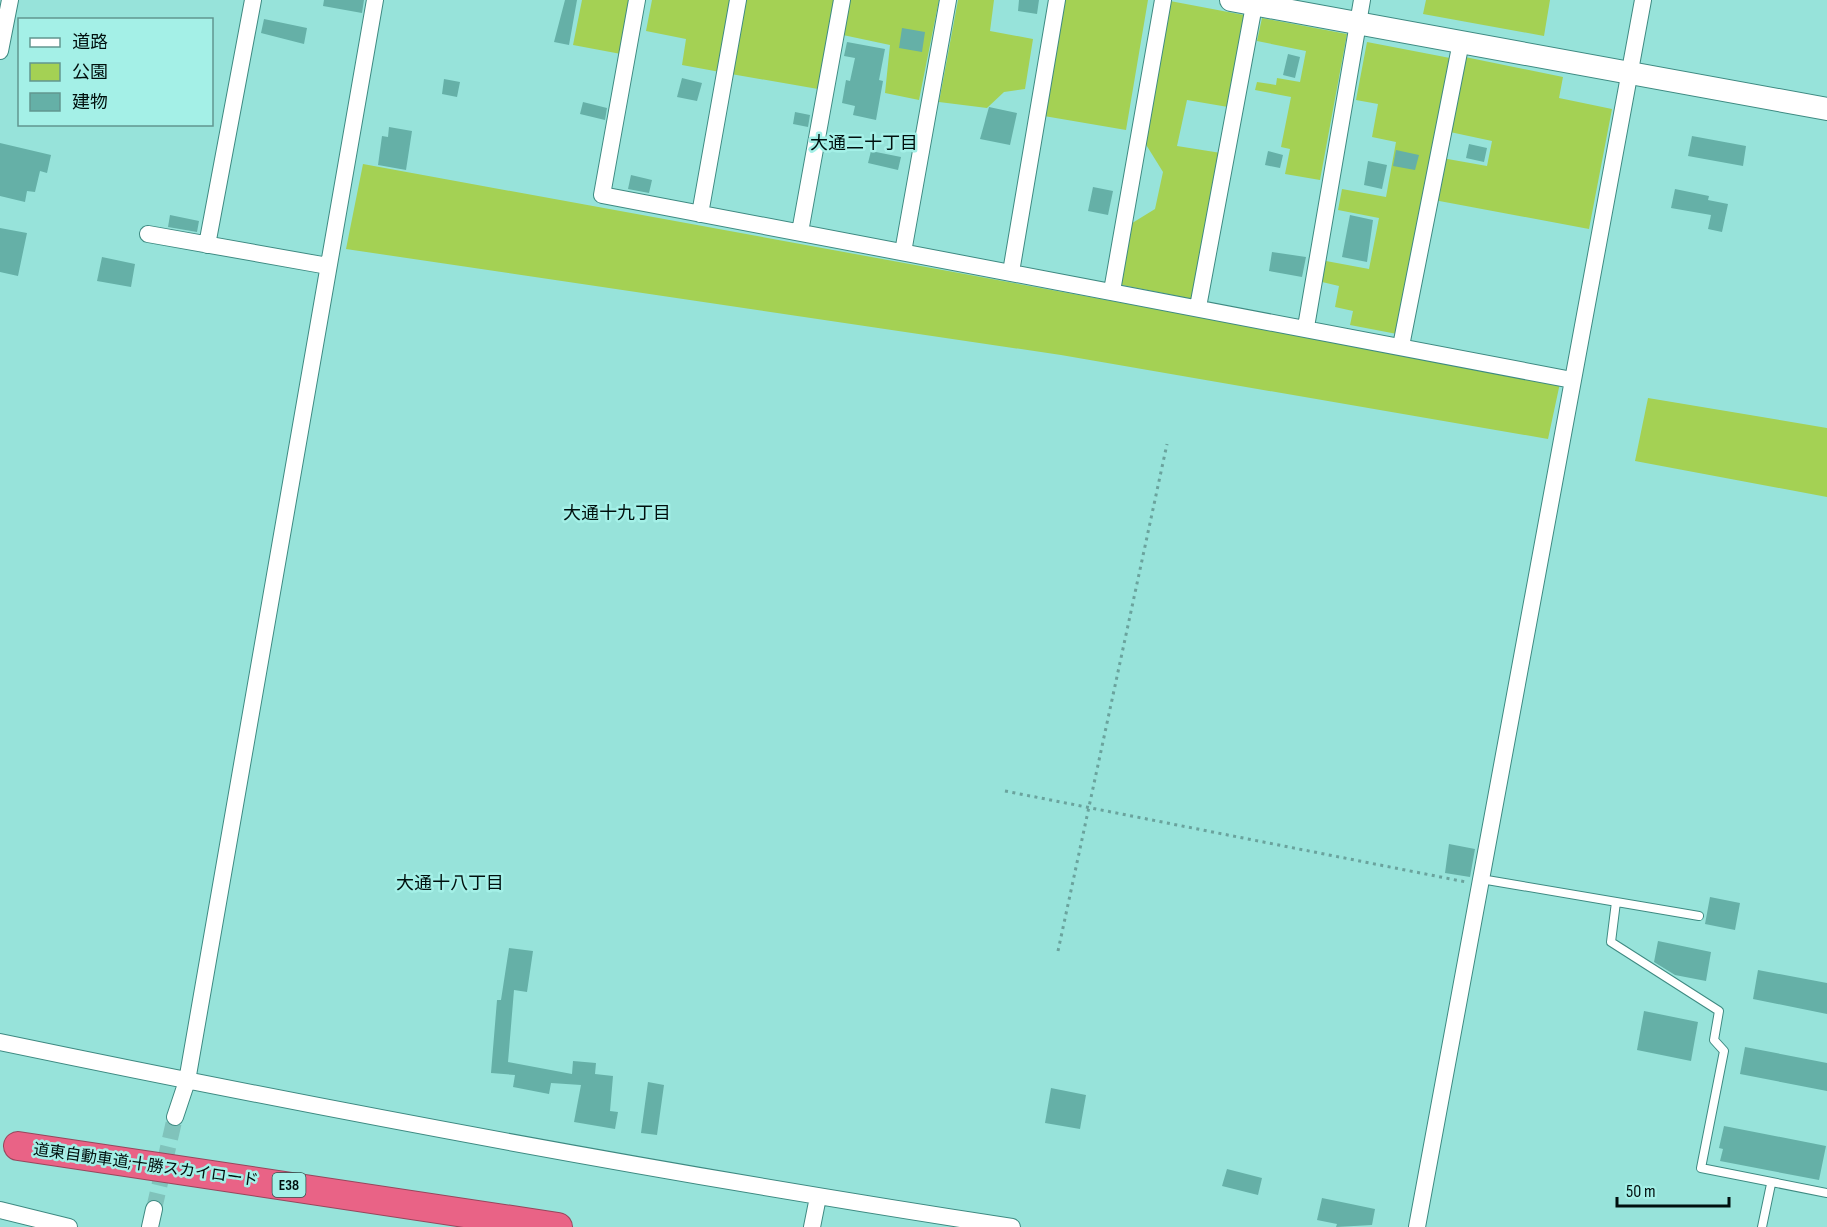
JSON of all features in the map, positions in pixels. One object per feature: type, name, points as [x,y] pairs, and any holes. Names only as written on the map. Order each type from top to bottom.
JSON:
[{"type":"highway","name":"道東自動車道;十勝スカイロード","points":[[9,1144],[437,1227]]},
{"type":"highway","name":"道東自動車道;十勝スカイロード","points":[[9,1144],[558,1227]]},
{"type":"street","points":[[0,51],[10,0]]},
{"type":"street","points":[[207,245],[254,0]]},
{"type":"street","points":[[176,1117],[187,1081],[375,0]]},
{"type":"street","points":[[637,0],[602,195],[1306,327],[1572,380]]},
{"type":"street","points":[[700,214],[738,0]]},
{"type":"street","points":[[800,232],[842,0]]},
{"type":"street","points":[[903,252],[948,0]]},
{"type":"street","points":[[1011,272],[1057,0]]},
{"type":"street","points":[[1112,291],[1163,0]]},
{"type":"street","points":[[1231,0],[1255,2],[1827,109]]},
{"type":"street","points":[[1306,327],[1362,0]]},
{"type":"street","points":[[1417,1227],[1642,0]]},
{"type":"street","points":[[1198,307],[1255,2]]},
{"type":"street","points":[[1401,346],[1461,42]]},
{"type":"street","points":[[148,234],[328,266]]},
{"type":"street","points":[[0,1042],[187,1081],[818,1197],[1012,1227]]},
{"type":"street","points":[[812,1227],[818,1197]]},
{"type":"street","points":[[150,1227],[154,1209]]},
{"type":"street","points":[[0,1210],[69,1227]]},
{"type":"lane","points":[[1480,881],[1699,916]]},
{"type":"lane","points":[[1616,902],[1611,942],[1719,1011],[1714,1040],[1724,1051],[1701,1168],[1771,1184],[1827,1193]]},
{"type":"lane","points":[[1762,1227],[1771,1184]]},
{"type":"path","points":[[1058,951],[1167,444]]},
{"type":"path","points":[[1005,791],[1480,881]]},
{"type":"green space","points":[[582,0],[631,0],[621,54],[573,45]]},
{"type":"green space","points":[[652,0],[731,0],[720,72],[682,65],[686,39],[646,31]]},
{"type":"green space","points":[[744,0],[834,0],[818,89],[731,74]]},
{"type":"green space","points":[[849,0],[939,0],[919,100],[885,93],[890,45],[843,35]]},
{"type":"green space","points":[[958,0],[994,0],[990,31],[1033,39],[1025,89],[1004,92],[987,108],[939,102]]},
{"type":"green space","points":[[1064,0],[1148,0],[1126,130],[1044,116]]},
{"type":"green space","points":[[1426,0],[1550,0],[1544,36],[1423,14]]},
{"type":"green space","points":[[1170,1],[1244,15],[1228,107],[1187,100],[1177,146],[1221,153],[1193,299],[1117,284],[1129,225],[1155,209],[1163,172],[1145,143]]},
{"type":"green space","points":[[1262,18],[1347,34],[1320,180],[1285,174],[1290,149],[1281,147],[1291,97],[1255,90],[1257,82],[1276,85],[1277,78],[1300,82],[1306,51],[1257,41]]},
{"type":"green space","points":[[1367,42],[1450,58],[1397,334],[1350,325],[1353,311],[1335,307],[1339,286],[1322,282],[1326,261],[1369,269],[1379,218],[1338,210],[1342,189],[1386,197],[1396,142],[1372,137],[1378,104],[1356,100]]},
{"type":"green space","points":[[1465,57],[1563,77],[1559,98],[1612,109],[1589,229],[1434,200],[1442,158],[1487,166],[1492,141],[1450,132]]},
{"type":"green space","points":[[363,164],[1560,383],[1548,439],[1061,355],[346,249]]},
{"type":"green space","points":[[1648,398],[1827,428],[1827,497],[1635,461]]},
{"type":"building","points":[[324,0],[364,0],[362,13],[323,6]]},
{"type":"building","points":[[565,0],[577,0],[569,45],[554,42]]},
{"type":"building","points":[[1019,0],[1039,0],[1037,14],[1018,11]]},
{"type":"building","points":[[264,19],[307,28],[304,44],[261,33]]},
{"type":"building","points":[[902,28],[925,32],[922,52],[899,48]]},
{"type":"building","points":[[847,42],[885,49],[879,80],[883,81],[876,120],[853,115],[855,106],[842,103],[846,80],[850,81],[855,58],[844,56]]},
{"type":"building","points":[[1288,54],[1300,57],[1295,78],[1283,75]]},
{"type":"building","points":[[682,78],[702,83],[697,101],[677,97]]},
{"type":"building","points":[[444,79],[460,82],[457,97],[442,94]]},
{"type":"building","points":[[583,102],[607,108],[605,120],[580,114]]},
{"type":"building","points":[[989,107],[1017,113],[1010,145],[980,139]]},
{"type":"building","points":[[795,112],[810,115],[808,127],[793,124]]},
{"type":"building","points":[[389,127],[412,131],[406,170],[378,165],[382,136],[388,137]]},
{"type":"building","points":[[1692,136],[1746,146],[1743,166],[1688,156]]},
{"type":"building","points":[[0,143],[51,155],[47,173],[40,171],[35,192],[27,191],[25,202],[0,196]]},
{"type":"building","points":[[1469,144],[1487,148],[1484,162],[1466,158]]},
{"type":"building","points":[[1396,150],[1419,155],[1415,170],[1393,166]]},
{"type":"building","points":[[871,151],[901,157],[898,170],[868,163]]},
{"type":"building","points":[[1268,151],[1283,155],[1280,168],[1265,165]]},
{"type":"building","points":[[1368,161],[1387,165],[1382,189],[1364,185]]},
{"type":"building","points":[[631,175],[652,180],[649,193],[628,189]]},
{"type":"building","points":[[1093,187],[1113,191],[1108,215],[1088,211]]},
{"type":"building","points":[[1675,189],[1709,196],[1708,200],[1728,204],[1722,232],[1708,229],[1711,215],[1671,208]]},
{"type":"building","points":[[170,215],[199,221],[197,232],[168,227]]},
{"type":"building","points":[[1350,215],[1373,220],[1367,262],[1342,257]]},
{"type":"building","points":[[0,228],[27,233],[18,276],[0,272]]},
{"type":"building","points":[[1272,252],[1306,257],[1302,277],[1269,271]]},
{"type":"building","points":[[102,257],[135,264],[131,287],[97,281]]},
{"type":"building","points":[[1449,844],[1475,849],[1470,877],[1445,873]]},
{"type":"building","points":[[1710,897],[1740,903],[1735,930],[1705,924]]},
{"type":"building","points":[[1658,941],[1711,952],[1706,981],[1675,975],[1654,962]]},
{"type":"building","points":[[509,948],[533,951],[527,992],[514,990],[508,1062],[572,1074],[573,1061],[596,1063],[595,1074],[613,1076],[610,1111],[618,1112],[615,1129],[574,1122],[581,1085],[551,1083],[549,1094],[513,1087],[515,1075],[491,1073],[497,1000],[501,1000]]},
{"type":"building","points":[[1758,970],[1827,983],[1827,1014],[1753,999]]},
{"type":"building","points":[[1644,1011],[1698,1022],[1691,1061],[1637,1050]]},
{"type":"building","points":[[1745,1047],[1827,1063],[1827,1091],[1740,1074]]},
{"type":"building","points":[[648,1082],[664,1085],[657,1135],[641,1133]]},
{"type":"building","points":[[1051,1088],[1086,1095],[1080,1129],[1045,1123]]},
{"type":"building","points":[[1724,1126],[1826,1146],[1819,1180],[1720,1161],[1723,1149],[1719,1148]]},
{"type":"building","points":[[1227,1169],[1262,1178],[1258,1195],[1222,1186]]},
{"type":"building","points":[[1322,1198],[1375,1209],[1372,1225],[1336,1227],[1337,1224],[1317,1220]]},
{"type":"tunnel","points":[[154,1209],[175,1117]]},
{"type":"district","name":"大通二十丁目","points":[[864,143]]},
{"type":"district","name":"大通十九丁目","points":[[617,513]]},
{"type":"district","name":"大通十八丁目","points":[[450,883]]}]
